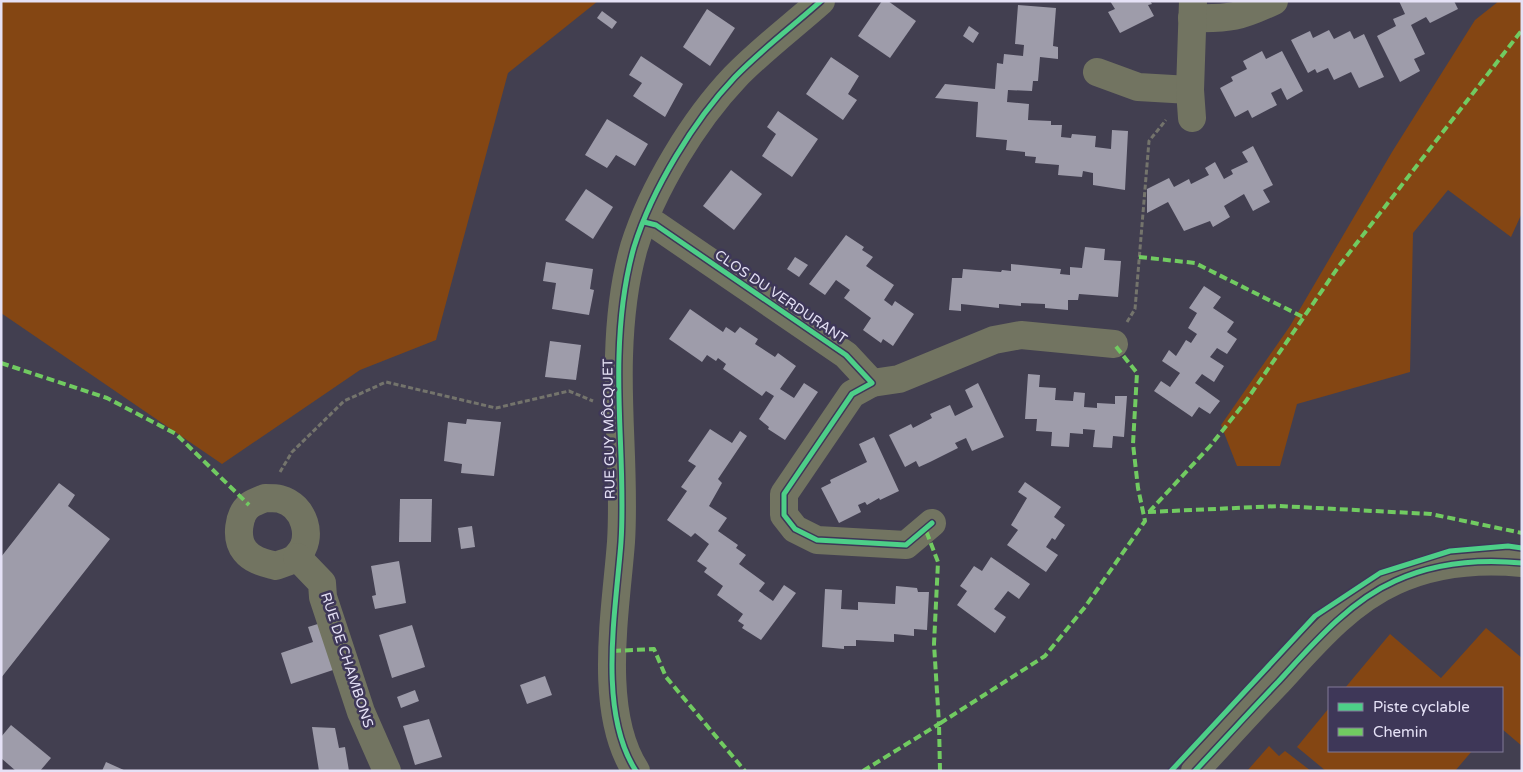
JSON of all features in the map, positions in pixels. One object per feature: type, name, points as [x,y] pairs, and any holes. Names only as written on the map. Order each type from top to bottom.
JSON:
[{"type":"street","name":"RUE GUY MÔCQUET","points":[[636,771],[621,739],[616,718],[613,662],[622,526],[618,405],[622,307],[634,247],[666,175],[705,114],[736,77],[821,1]]},
{"type":"street","points":[[1192,118],[1190,90],[1193,9],[1221,19],[1244,15],[1274,1]]},
{"type":"street","points":[[1097,72],[1138,87],[1190,90]]},
{"type":"street","name":"CLOS DU VERDURANT","points":[[644,222],[656,226],[846,355],[872,383]]},
{"type":"street","points":[[932,523],[906,545],[817,540],[795,529],[784,515],[784,494],[852,394],[872,383],[900,380],[994,340],[1021,335],[1114,344]]},
{"type":"street","points":[[265,498],[282,499],[298,510],[306,526],[306,543],[297,557],[276,566],[256,560],[244,550],[239,536],[240,520],[249,505],[265,498]]},
{"type":"street","name":"RUE DE CHAMBONS","points":[[297,557],[322,583],[323,597],[361,712],[387,771]]},
{"type":"street","points":[[1195,771],[1324,634],[1359,602],[1395,581],[1422,571],[1451,565],[1503,561],[1522,563]]},
{"type":"path","points":[[1114,344],[1135,309],[1149,141],[1190,90]]},
{"type":"path","points":[[265,498],[292,452],[344,401],[386,382],[496,408],[569,391],[601,403],[618,405]]},
{"type":"shaded area","points":[[1,1],[598,1],[508,73],[436,340],[360,370],[222,464],[1,313]]},
{"type":"shaded area","points":[[1499,1],[1522,1],[1522,213],[1511,237],[1448,190],[1413,233],[1410,372],[1297,404],[1280,466],[1237,466],[1221,425],[1290,326],[1392,152],[1475,20]]},
{"type":"shaded area","points":[[1486,628],[1522,658],[1522,746],[1503,730],[1503,687],[1346,687],[1390,634],[1441,678]]},
{"type":"shaded area","points":[[1328,709],[1328,752],[1471,752],[1455,771],[1326,771],[1297,747]]},
{"type":"shaded area","points":[[1269,746],[1279,756],[1285,751],[1311,771],[1247,771]]},
{"type":"building","points":[[882,1],[888,1],[916,21],[890,58],[858,36]]},
{"type":"building","points":[[1110,1],[1150,1],[1152,4],[1148,5],[1154,16],[1120,33],[1108,12],[1115,9]]},
{"type":"building","points":[[1399,1],[1454,1],[1458,9],[1430,23],[1426,17],[1411,25],[1425,54],[1414,59],[1420,71],[1400,82],[1377,36],[1396,26],[1393,19],[1405,14]]},
{"type":"building","points":[[1018,5],[1056,8],[1053,46],[1058,47],[1058,59],[1040,57],[1038,81],[1033,81],[1032,91],[1008,90],[1007,102],[1029,104],[1028,120],[1051,121],[1051,125],[1062,125],[1061,137],[1071,138],[1072,134],[1096,136],[1095,147],[1111,149],[1112,130],[1128,131],[1125,190],[1093,185],[1093,173],[1083,171],[1082,177],[1058,175],[1059,165],[1035,163],[1036,157],[1025,156],[1025,152],[1006,150],[1007,140],[976,137],[978,102],[935,98],[945,84],[995,89],[997,63],[1003,64],[1004,54],[1023,56],[1024,45],[1015,44]]},
{"type":"building","points":[[707,9],[735,28],[710,66],[683,47]]},
{"type":"building","points":[[602,11],[617,22],[612,29],[597,18]]},
{"type":"building","points":[[969,26],[979,33],[973,43],[963,36]]},
{"type":"building","points":[[1329,30],[1334,39],[1350,31],[1354,39],[1364,34],[1384,77],[1359,88],[1351,72],[1334,80],[1328,68],[1317,73],[1315,69],[1308,73],[1291,40],[1310,31],[1313,38]]},
{"type":"building","points":[[1262,51],[1266,59],[1282,51],[1303,91],[1287,100],[1281,88],[1271,93],[1277,105],[1252,118],[1248,110],[1235,117],[1220,88],[1233,81],[1231,77],[1247,69],[1243,61]]},
{"type":"building","points":[[641,56],[683,84],[665,117],[633,96],[642,83],[629,75]]},
{"type":"building","points":[[831,57],[859,76],[848,94],[857,100],[843,120],[806,94]]},
{"type":"building","points":[[778,111],[818,139],[792,177],[762,156],[776,134],[767,127]]},
{"type":"building","points":[[607,119],[648,144],[635,166],[616,155],[607,168],[585,155]]},
{"type":"building","points":[[1253,146],[1273,185],[1263,190],[1270,202],[1253,211],[1244,194],[1224,206],[1230,217],[1213,227],[1210,221],[1184,231],[1168,202],[1147,213],[1147,189],[1169,178],[1174,187],[1189,179],[1191,184],[1209,175],[1205,168],[1215,162],[1224,179],[1233,174],[1231,170],[1248,162],[1242,152]]},
{"type":"building","points":[[731,170],[762,194],[734,230],[703,206]]},
{"type":"building","points":[[586,189],[613,207],[593,239],[565,220]]},
{"type":"building","points":[[846,235],[864,247],[862,250],[873,257],[866,266],[894,285],[884,300],[892,306],[895,301],[914,314],[893,346],[883,339],[881,343],[863,330],[871,318],[844,298],[850,290],[836,280],[825,295],[809,284]]},
{"type":"building","points":[[1085,247],[1105,249],[1104,260],[1121,261],[1118,297],[1079,294],[1078,300],[1068,300],[1068,310],[1045,308],[1045,304],[1021,303],[1021,306],[999,304],[999,308],[961,304],[961,311],[949,310],[952,278],[962,278],[963,269],[1011,271],[1011,264],[1061,269],[1060,274],[1070,275],[1070,267],[1082,268]]},
{"type":"building","points":[[795,257],[808,265],[799,277],[787,269]]},
{"type":"building","points":[[546,262],[593,269],[590,289],[594,290],[589,315],[552,309],[556,283],[543,281]]},
{"type":"building","points":[[1204,286],[1221,297],[1213,308],[1234,322],[1227,332],[1237,339],[1227,354],[1217,348],[1210,357],[1224,366],[1214,382],[1202,374],[1195,383],[1220,401],[1210,414],[1199,407],[1192,417],[1154,391],[1161,381],[1170,387],[1180,373],[1162,361],[1169,350],[1176,356],[1186,340],[1191,343],[1197,334],[1188,328],[1197,313],[1189,308]]},
{"type":"building","points":[[690,309],[723,332],[726,327],[735,333],[740,327],[758,339],[755,344],[775,357],[778,353],[796,366],[780,389],[794,398],[804,383],[818,392],[785,440],[768,429],[769,427],[759,419],[774,396],[766,391],[762,396],[723,369],[726,364],[718,358],[716,361],[707,355],[702,362],[669,339]]},
{"type":"building","points":[[550,341],[581,345],[576,380],[545,377]]},
{"type":"building","points":[[1028,374],[1040,375],[1039,387],[1056,388],[1055,400],[1073,401],[1074,392],[1085,393],[1084,407],[1097,408],[1097,403],[1115,404],[1115,396],[1127,396],[1124,437],[1113,436],[1112,448],[1093,447],[1095,430],[1083,429],[1083,434],[1070,433],[1069,447],[1051,446],[1052,432],[1036,431],[1037,419],[1025,419]]},
{"type":"building","points":[[978,383],[1004,437],[972,451],[966,438],[955,443],[958,448],[930,462],[919,467],[916,461],[905,467],[889,435],[911,424],[913,428],[932,418],[930,414],[950,405],[955,416],[973,407],[965,390]]},
{"type":"building","points":[[467,419],[501,422],[494,476],[461,473],[462,464],[444,461],[448,422],[466,424]]},
{"type":"building","points":[[710,429],[732,443],[740,431],[747,436],[718,479],[722,483],[709,506],[727,518],[718,531],[738,545],[736,548],[746,555],[739,564],[765,583],[759,591],[773,601],[784,585],[796,593],[761,640],[742,628],[744,625],[738,621],[743,614],[717,595],[723,586],[704,572],[707,568],[697,561],[709,544],[695,533],[691,537],[667,520],[687,491],[681,487],[696,466],[688,461]]},
{"type":"building","points":[[874,437],[899,491],[880,500],[879,498],[867,505],[865,502],[858,505],[861,512],[839,523],[821,488],[831,483],[830,480],[867,462],[859,444]]},
{"type":"building","points":[[1025,482],[1061,507],[1054,517],[1065,525],[1055,540],[1052,538],[1046,547],[1058,555],[1046,572],[1007,545],[1018,530],[1011,525],[1027,498],[1018,492]]},
{"type":"building","points":[[59,483],[75,495],[68,506],[110,539],[1,678],[1,557]]},
{"type":"building","points":[[400,499],[432,499],[431,542],[399,542]]},
{"type":"building","points":[[472,526],[475,547],[461,549],[458,528]]},
{"type":"building","points":[[991,557],[1030,584],[1019,599],[1008,591],[994,609],[1006,617],[995,633],[957,605],[967,591],[960,586],[974,566],[982,571]]},
{"type":"building","points":[[399,561],[406,603],[375,609],[372,596],[376,595],[371,566]]},
{"type":"building","points":[[896,586],[917,588],[918,592],[929,592],[927,630],[914,629],[914,636],[894,634],[894,642],[856,640],[856,646],[844,646],[844,649],[822,647],[825,589],[842,590],[841,609],[858,610],[858,602],[895,604]]},
{"type":"building","points":[[321,623],[336,669],[291,684],[281,653],[313,642],[308,627]]},
{"type":"building","points":[[412,625],[425,667],[392,678],[379,635]]},
{"type":"building","points":[[545,676],[552,695],[527,704],[520,685]]},
{"type":"building","points":[[415,690],[419,701],[401,708],[397,697]]},
{"type":"building","points":[[429,719],[442,757],[415,765],[403,726]]},
{"type":"building","points":[[11,725],[51,758],[40,771],[16,771],[1,758],[1,737]]},
{"type":"building","points":[[312,727],[335,728],[339,748],[345,747],[349,771],[319,771]]},
{"type":"building","points":[[106,762],[126,771],[102,771]]},
{"type":"marked path","points":[[1149,512],[1211,445],[1246,401],[1339,266],[1522,30]]},
{"type":"marked path","points":[[1139,257],[1195,263],[1303,317]]},
{"type":"marked path","points":[[940,771],[939,724],[1045,656],[1085,607],[1145,521],[1138,488],[1133,444],[1137,373],[1114,344]]},
{"type":"marked path","points":[[1,363],[107,398],[176,434],[249,505]]},
{"type":"marked path","points":[[1148,512],[1279,506],[1431,514],[1522,533]]},
{"type":"marked path","points":[[863,771],[939,724],[934,644],[938,562],[925,528]]},
{"type":"marked path","points":[[613,651],[654,649],[666,677],[745,771]]},
{"type":"cycle path","points":[[636,771],[624,747],[616,719],[612,660],[622,519],[620,342],[623,301],[634,247],[663,179],[704,114],[745,67],[821,1]]},
{"type":"cycle path","points":[[644,222],[656,225],[846,355],[872,383],[852,394],[784,494],[784,515],[795,529],[817,540],[906,545],[932,523]]},
{"type":"cycle path","points":[[1171,771],[1315,616],[1380,573],[1450,551],[1508,546],[1522,548]]},
{"type":"cycle path","points":[[1195,771],[1318,639],[1346,612],[1362,600],[1395,581],[1441,566],[1474,562],[1522,563]]}]
